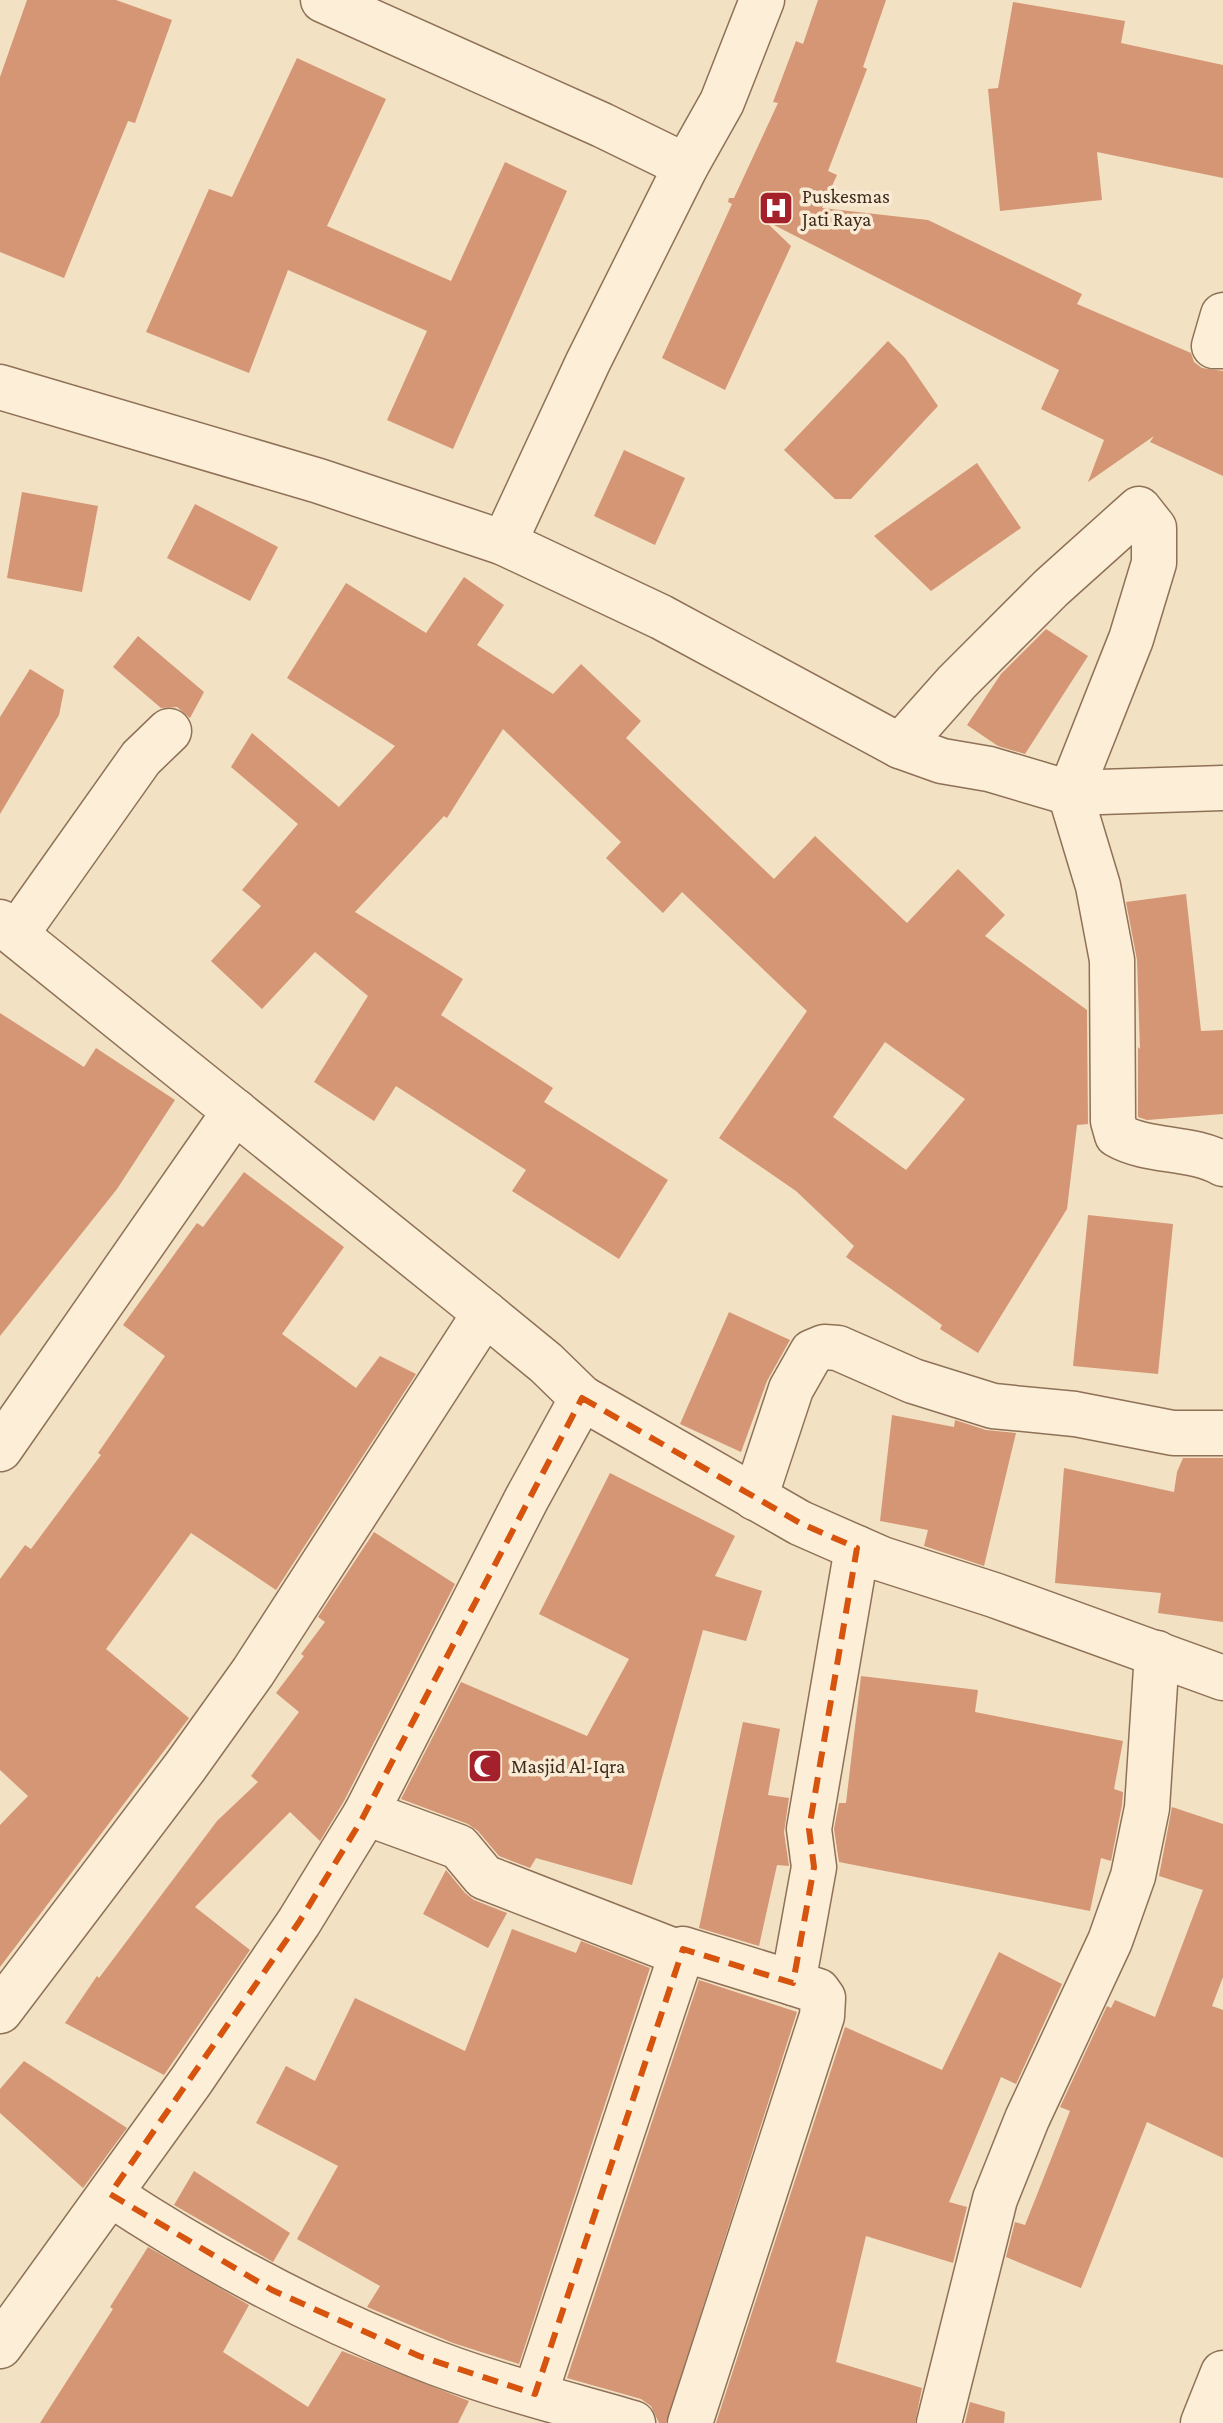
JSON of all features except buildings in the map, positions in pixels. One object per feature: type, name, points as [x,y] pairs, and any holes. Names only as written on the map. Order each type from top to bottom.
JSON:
[{"type":"street","points":[[323,0],[686,166]]},
{"type":"street","points":[[504,543],[588,362],[686,166],[722,102],[762,0]]},
{"type":"street","points":[[1223,315],[1214,346],[1223,346]]},
{"type":"street","points":[[0,387],[319,481],[504,543],[661,617],[900,746],[942,761],[989,769],[1070,793],[1223,788]]},
{"type":"street","points":[[900,746],[957,682],[1040,599],[1139,509],[1154,528],[1154,563],[1131,639],[1070,793],[1098,886],[1112,960],[1113,1121],[1117,1135],[1128,1141],[1170,1148],[1223,1164]]},
{"type":"street","points":[[169,731],[141,758],[8,928],[485,1313],[546,1363],[582,1398],[800,1523],[857,1548],[1223,1678]]},
{"type":"street","points":[[0,1449],[235,1111]]},
{"type":"street","points":[[0,2011],[253,1672],[485,1313]]},
{"type":"street","points":[[755,1498],[791,1389],[812,1352],[824,1347],[838,1348],[913,1381],[993,1406],[1075,1414],[1173,1433],[1223,1433]]},
{"type":"street","points":[[0,2346],[299,1922],[366,1813],[526,1500],[582,1398]]},
{"type":"street","points":[[793,1983],[814,1867],[809,1829],[857,1548]]},
{"type":"street","points":[[939,2423],[995,2199],[1027,2119],[1110,1941],[1133,1876],[1147,1808],[1157,1653]]},
{"type":"street","points":[[366,1813],[459,1847],[484,1877],[682,1954]]},
{"type":"street","points":[[535,2394],[683,1949],[818,1991],[823,1998],[822,2016],[690,2423]]},
{"type":"street","points":[[110,2194],[167,2232],[272,2290],[419,2356],[633,2423]]},
{"type":"street","points":[[1203,2423],[1223,2373]]},
{"type":"highlighted area","points":[[582,1398],[800,1523],[857,1548],[809,1829],[814,1867],[793,1983],[683,1949],[535,2394],[419,2356],[272,2290],[110,2194],[299,1922],[361,1821]]},
{"type":"place","name":"Puskesmas Jati Raya","points":[[776,208]]},
{"type":"place","name":"Masjid Al-Iqra","points":[[485,1766]]}]
